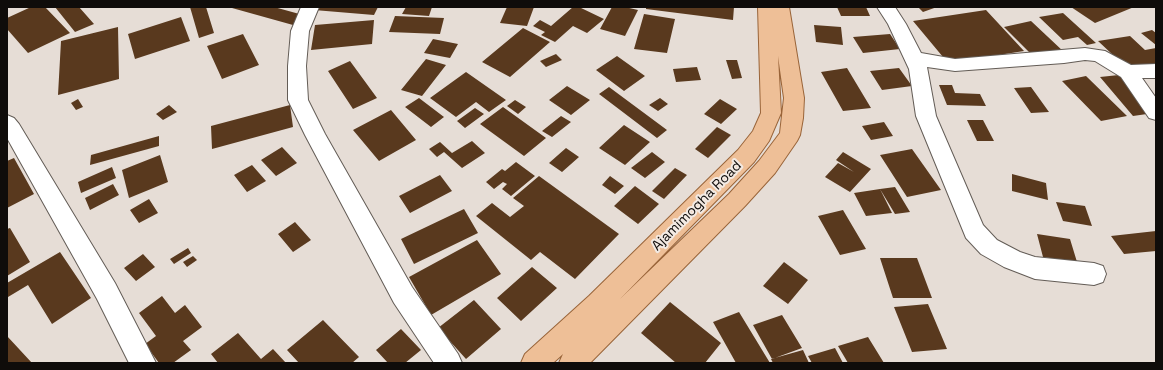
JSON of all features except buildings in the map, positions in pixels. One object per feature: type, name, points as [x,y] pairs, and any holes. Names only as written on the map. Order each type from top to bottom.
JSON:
[{"type":"main road","name":"Ajamimogha Road","points":[[534,363],[598,304],[746,156],[762,135],[771,113],[767,7]]},
{"type":"main road","name":"Ajamimogha Road","points":[[572,363],[737,200],[767,168],[790,135],[794,98],[780,7]]},
{"type":"street","points":[[310,7],[300,30],[297,66],[298,100],[315,135],[403,295],[449,363]]},
{"type":"street","points":[[886,7],[910,48],[919,69],[926,116],[974,232],[989,247],[1012,260],[1035,268],[1094,274]]},
{"type":"street","points":[[914,58],[955,65],[1064,57],[1085,54],[1098,55],[1128,72],[1156,113]]},
{"type":"street","points":[[1128,72],[1156,71]]},
{"type":"street","points":[[7,123],[12,129],[106,291],[143,363]]}]
